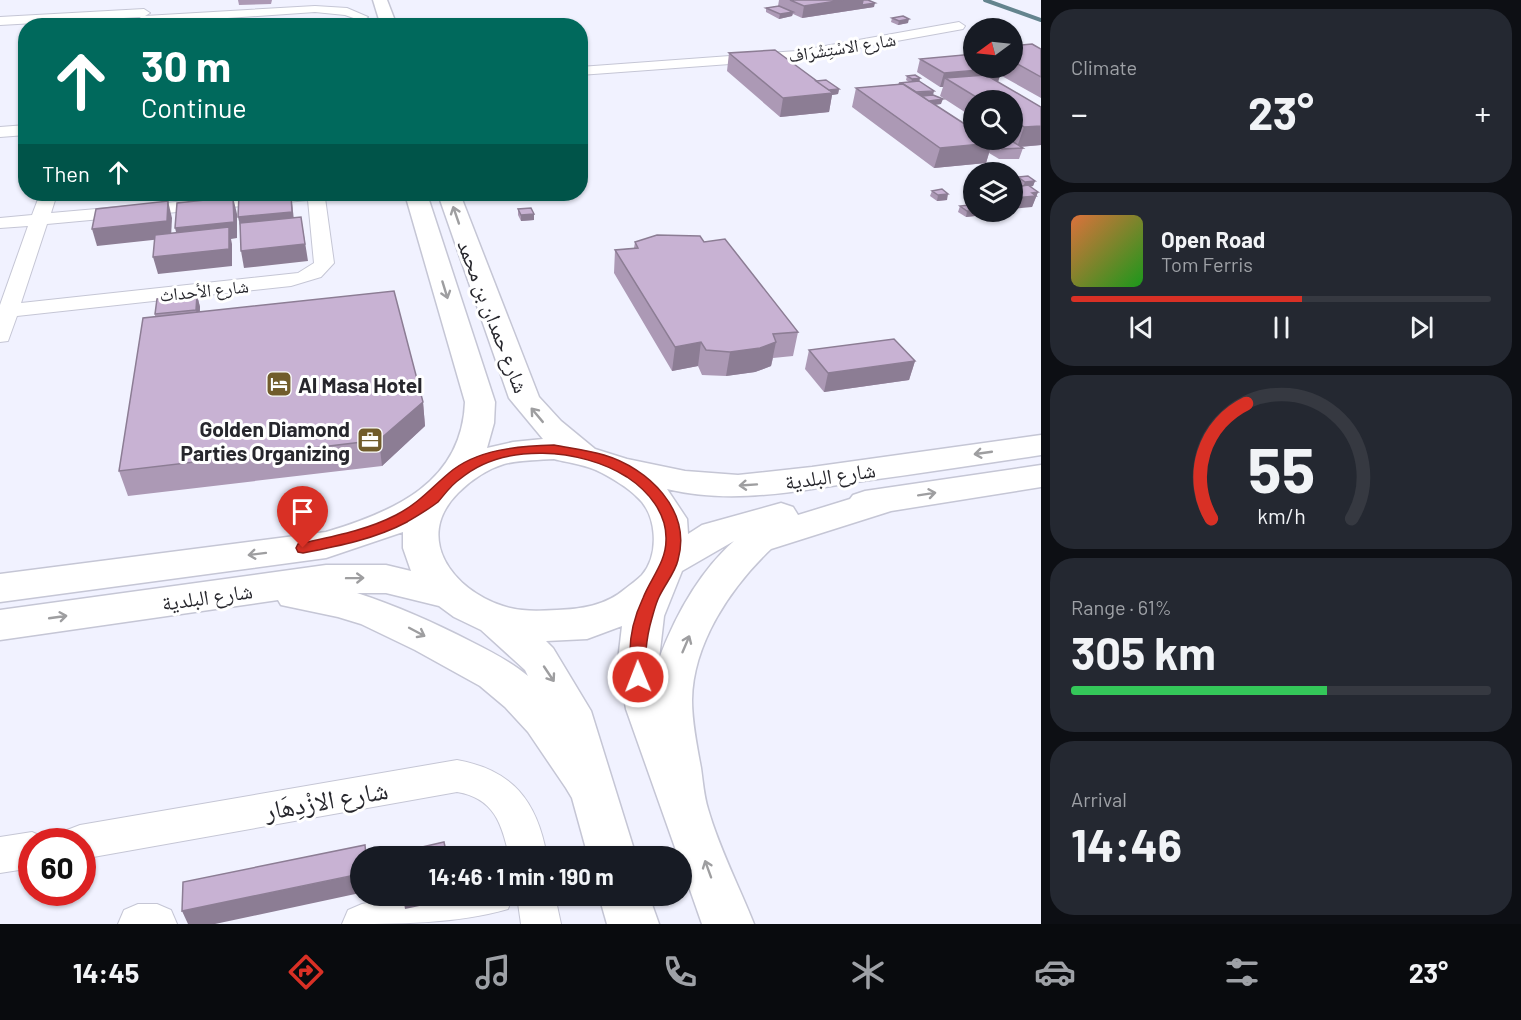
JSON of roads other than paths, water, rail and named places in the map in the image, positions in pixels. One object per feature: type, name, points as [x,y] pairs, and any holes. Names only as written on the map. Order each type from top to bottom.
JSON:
[{"type":"main road","points":[[357,0],[362,18]]},
{"type":"main road","points":[[380,0],[386,18]]},
{"type":"main road","name":"شارع حمدان بن محمد","points":[[414,201],[480,402],[478,434],[472,449],[455,475]]},
{"type":"main road","name":"شارع حمدان بن محمد","points":[[452,201],[524,398],[554,434],[581,453]]},
{"type":"main road","name":"شارع البلدية","points":[[619,466],[685,482],[738,486],[812,478],[1041,445]]},
{"type":"main road","points":[[609,846],[591,788],[581,742],[570,711],[554,681],[539,659],[493,618],[468,608],[448,594],[433,576],[423,557],[419,537],[422,518],[431,500],[455,475],[477,462],[501,454],[545,449],[581,453],[619,466],[641,480],[658,497],[670,517],[674,539],[666,570],[651,597],[641,627],[638,677],[647,709],[728,924]]},
{"type":"main road","name":"شارع البلدية","points":[[493,618],[531,627],[571,627],[609,618],[640,601],[666,570],[715,534],[770,517],[1041,476]]},
{"type":"main road","name":"شارع البلدية","points":[[0,588],[326,545],[380,529],[431,500]]},
{"type":"main road","points":[[684,805],[671,698],[677,666],[688,638],[724,574],[740,554],[758,540],[886,500]]},
{"type":"main road","name":"شارع البلدية","points":[[0,625],[326,579],[357,577],[386,579],[448,594]]},
{"type":"main road","points":[[239,591],[317,598],[368,609],[484,668],[508,684],[534,709],[550,728],[591,788]]},
{"type":"main road","points":[[627,906],[633,924]]},
{"type":"street","points":[[109,18],[115,0]]},
{"type":"street","points":[[142,18],[147,0]]},
{"type":"street","points":[[315,9],[347,0]]},
{"type":"street","points":[[159,18],[315,9],[347,12],[358,18]]},
{"type":"street","points":[[294,10],[295,18]]},
{"type":"street","points":[[0,21],[18,21]]},
{"type":"street","name":"شارع الاسْتِشْرَاف","points":[[588,71],[797,55],[959,26]]},
{"type":"street","points":[[0,132],[18,131]]},
{"type":"street","points":[[0,336],[46,201]]},
{"type":"street","points":[[91,215],[95,201]]},
{"type":"street","points":[[0,223],[242,201]]},
{"type":"street","name":"شارع الأحداث","points":[[9,311],[280,282],[310,276],[317,272],[324,263],[318,201]]},
{"type":"street","name":"شارع الازْدِهَار","points":[[96,839],[458,776],[474,778],[488,784],[501,795],[521,831],[525,846]]},
{"type":"street","points":[[0,855],[18,852]]},
{"type":"street","points":[[362,924],[447,906]]},
{"type":"street","points":[[538,906],[541,924]]},
{"type":"street","points":[[138,924],[158,924]]},
{"type":"waterway","points":[[985,0],[1041,20]]},
{"type":"place","name":"Al Masa Hotel","points":[[279,384]]},
{"type":"place","name":"Golden Diamond Parties Organizing","points":[[370,440]]}]
